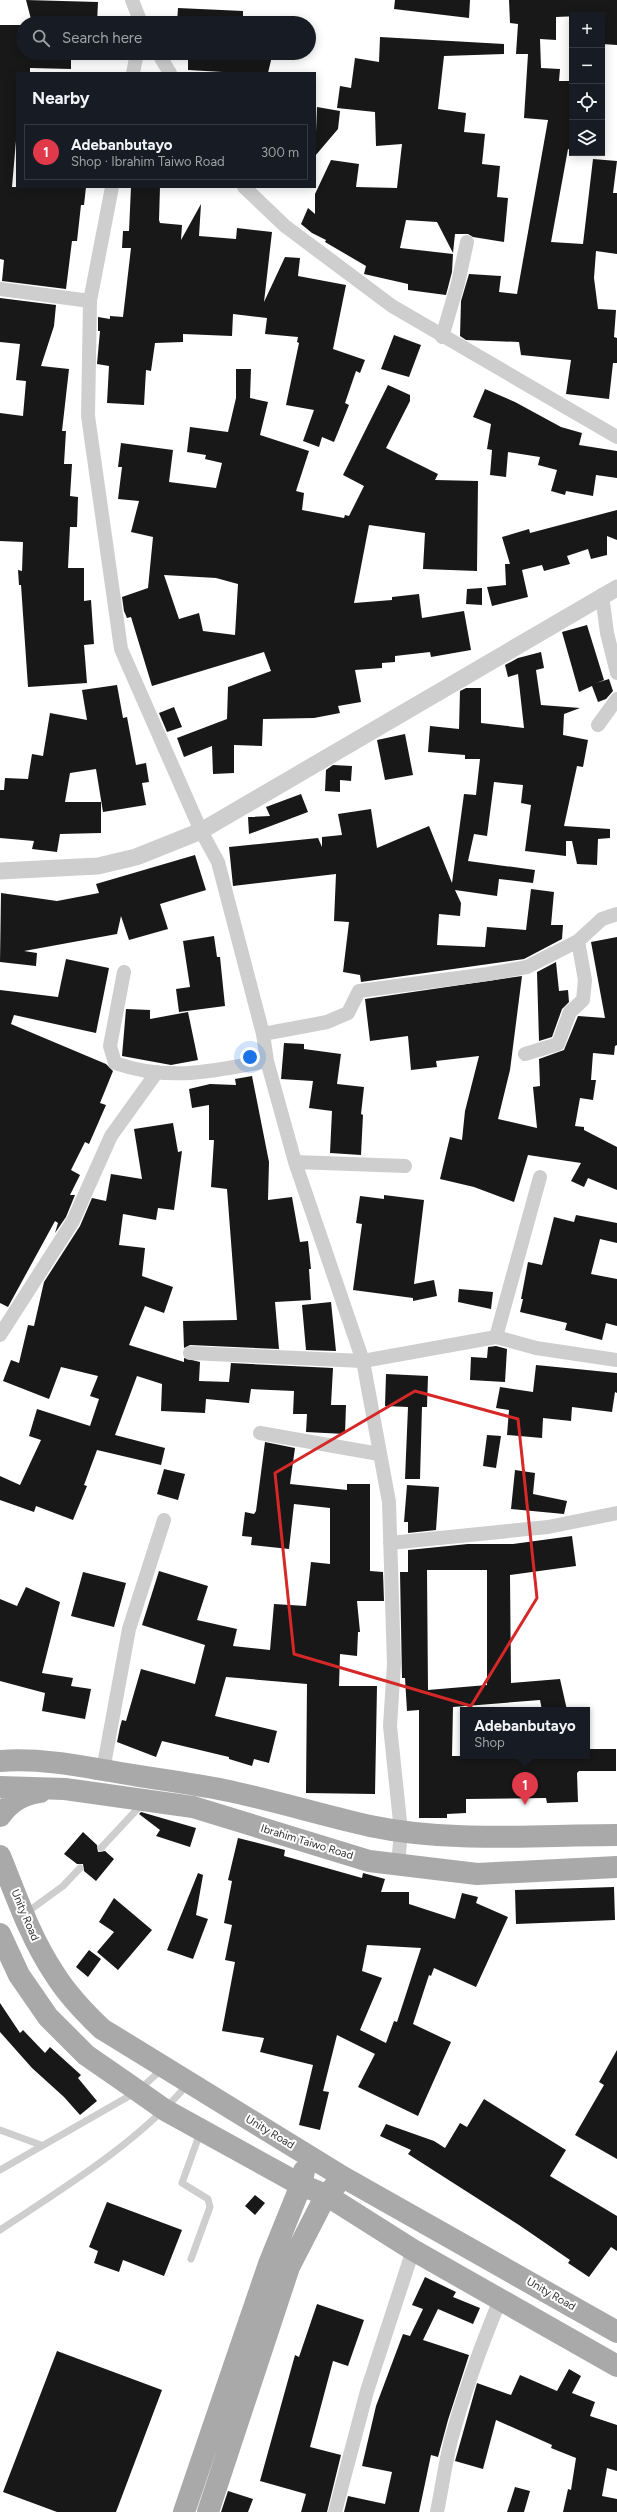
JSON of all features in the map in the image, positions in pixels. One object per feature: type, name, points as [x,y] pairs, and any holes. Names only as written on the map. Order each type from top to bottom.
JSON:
[{"type":"main road","points":[[0,1761],[23,1760],[103,1770],[224,1790],[371,1826],[401,1831],[474,1838],[540,1835],[617,1835]]},
{"type":"main road","name":"Ibrahim Taiwo Road","points":[[0,1787],[65,1789],[193,1807],[369,1861],[398,1865],[477,1874],[617,1867]]},
{"type":"main road","points":[[0,1816],[13,1802],[24,1795],[65,1789]]},
{"type":"main road","name":"Unity Road","points":[[0,1856],[34,1938],[54,1973],[82,2009],[102,2029],[343,2177],[617,2332]]},
{"type":"main road","points":[[34,1938],[4,1942],[33,1996],[65,2036],[86,2055],[165,2110],[202,2129],[301,2185],[326,2195],[413,2250],[617,2366]]},
{"type":"main road","points":[[184,2512],[269,2264],[301,2185],[307,2154]]},
{"type":"main road","points":[[208,2512],[289,2267],[326,2195],[343,2177]]},
{"type":"street","points":[[132,0],[138,16]]},
{"type":"street","points":[[133,72],[136,60]]},
{"type":"street","points":[[162,60],[169,72]]},
{"type":"street","points":[[112,188],[90,301],[88,416],[121,649],[201,831],[218,862],[263,1034],[267,1061],[295,1162],[363,1361],[389,1502],[394,1664],[390,1726],[401,1831],[398,1865]]},
{"type":"street","points":[[245,188],[284,226],[392,306],[442,337],[617,437]]},
{"type":"street","points":[[442,337],[458,283],[467,242]]},
{"type":"street","points":[[0,289],[90,301]]},
{"type":"street","points":[[0,871],[98,866],[136,857],[201,831],[610,592]]},
{"type":"street","points":[[610,592],[607,633],[617,673]]},
{"type":"street","points":[[598,725],[617,699]]},
{"type":"street","points":[[263,1034],[327,1022],[348,1013],[359,991],[488,974],[527,967],[578,940],[602,919],[617,914]]},
{"type":"street","points":[[525,1054],[558,1044],[570,1012],[583,1000],[585,980],[578,940]]},
{"type":"street","points":[[124,972],[110,1046],[115,1063],[133,1070],[195,1075],[267,1061]]},
{"type":"street","points":[[0,1335],[73,1221],[111,1136],[157,1072]]},
{"type":"street","points":[[295,1162],[405,1166]]},
{"type":"street","points":[[496,1337],[540,1177]]},
{"type":"street","points":[[190,1353],[363,1361],[496,1337],[536,1348],[617,1360]]},
{"type":"street","points":[[260,1433],[379,1454]]},
{"type":"street","points":[[390,1543],[548,1527],[617,1513]]},
{"type":"street","points":[[103,1770],[129,1629],[164,1520]]},
{"type":"street","points":[[335,2512],[367,2391],[413,2250]]},
{"type":"street","points":[[437,2512],[450,2442],[460,2408],[479,2352],[500,2300]]},
{"type":"lane","points":[[101,1848],[146,1800]]},
{"type":"lane","points":[[24,1914],[63,1886],[80,1868]]},
{"type":"lane","points":[[0,2170],[41,2145],[138,2091],[163,2067]]},
{"type":"lane","points":[[0,2230],[72,2184],[165,2110],[189,2082]]},
{"type":"lane","points":[[191,2259],[210,2207],[208,2199],[182,2183],[202,2129]]},
{"type":"lane","points":[[0,2130],[41,2145]]},
{"type":"highlighted area","points":[[415,1391],[518,1419],[537,1598],[471,1706],[294,1654],[275,1473]]},
{"type":"building","points":[[26,0],[98,2],[97,16],[30,16]]},
{"type":"building","points":[[395,0],[470,0],[469,18],[394,9]]},
{"type":"building","points":[[509,0],[617,0],[617,45],[605,44],[605,12],[569,12],[569,16],[556,17],[556,40],[540,39],[541,68],[560,69],[559,81],[569,81],[569,149],[551,242],[583,244],[593,159],[617,161],[613,193],[617,193],[617,254],[596,251],[594,278],[598,309],[616,310],[614,337],[617,338],[617,363],[613,363],[609,399],[566,394],[571,360],[521,355],[519,342],[466,340],[460,336],[461,301],[469,274],[501,276],[499,292],[517,294],[548,120],[524,118],[528,54],[516,54],[518,24],[510,23]]},
{"type":"building","points":[[178,8],[243,11],[243,16],[177,16]]},
{"type":"building","points":[[0,25],[16,25],[16,60],[71,60],[71,69],[30,68],[30,72],[16,72],[16,141],[12,187],[86,188],[84,205],[81,205],[77,241],[72,241],[66,289],[2,281],[4,260],[0,259]]},
{"type":"building","points":[[380,37],[504,44],[504,54],[444,56],[438,109],[466,113],[464,132],[485,134],[482,164],[500,166],[497,197],[508,198],[504,242],[473,237],[468,234],[455,234],[453,253],[437,222],[406,220],[400,248],[453,254],[452,272],[446,295],[408,290],[408,284],[364,274],[366,266],[325,242],[326,240],[312,233],[301,224],[308,208],[315,214],[315,194],[331,160],[359,164],[356,187],[397,188],[402,144],[376,146],[375,112],[337,108],[340,86],[351,88],[355,58],[379,62]]},
{"type":"building","points":[[188,60],[271,60],[268,72],[188,70]]},
{"type":"building","points":[[317,107],[340,111],[338,129],[316,155]]},
{"type":"building","points":[[131,188],[160,188],[160,223],[182,225],[181,240],[201,204],[199,236],[236,239],[237,228],[272,232],[264,302],[285,257],[300,258],[298,276],[346,285],[333,349],[365,360],[360,373],[356,371],[345,403],[349,405],[334,442],[322,437],[319,447],[303,441],[314,410],[286,405],[299,343],[297,342],[298,337],[265,334],[267,318],[233,314],[232,336],[183,334],[183,342],[155,343],[151,371],[146,370],[144,405],[107,403],[109,366],[97,364],[100,331],[98,331],[98,317],[110,319],[110,316],[123,317],[131,248],[122,248],[123,231],[129,231]]},
{"type":"building","points":[[0,298],[56,305],[54,326],[41,366],[69,369],[62,431],[66,431],[64,464],[72,464],[70,496],[78,497],[77,527],[70,527],[68,568],[84,568],[84,601],[91,600],[94,644],[84,645],[87,683],[28,687],[21,585],[19,585],[18,570],[22,571],[23,542],[0,541],[0,413],[23,416],[26,381],[16,380],[20,344],[0,342]]},
{"type":"building","points":[[394,335],[421,345],[409,377],[381,369]]},
{"type":"building","points":[[236,369],[251,369],[250,398],[268,402],[260,435],[309,451],[296,491],[304,493],[302,510],[344,518],[345,515],[349,516],[364,486],[343,475],[388,385],[410,395],[410,401],[386,448],[438,474],[435,480],[478,481],[477,571],[423,569],[425,533],[369,525],[354,603],[392,600],[392,597],[419,594],[422,618],[464,611],[471,650],[431,657],[430,652],[395,656],[395,662],[382,663],[382,668],[355,670],[361,702],[338,706],[340,713],[314,718],[263,719],[262,746],[234,745],[234,773],[213,774],[212,746],[184,757],[177,738],[227,719],[228,687],[271,671],[264,652],[152,686],[131,617],[127,618],[124,611],[122,597],[148,588],[153,537],[131,532],[139,501],[118,499],[122,467],[118,467],[121,443],[173,450],[169,482],[216,488],[222,463],[205,459],[206,455],[187,452],[190,427],[228,432],[236,398]],"holes":[[[164,575],[216,578],[238,584],[235,635],[203,631],[199,613],[179,619]]]},
{"type":"building","points":[[485,389],[515,402],[561,427],[582,433],[579,445],[617,451],[617,478],[596,475],[593,496],[566,491],[565,495],[551,491],[557,470],[538,465],[540,457],[508,452],[506,477],[490,475],[492,450],[487,449],[491,424],[473,417]]},
{"type":"building","points":[[617,510],[617,540],[607,536],[607,555],[591,559],[588,549],[567,556],[570,564],[544,571],[542,565],[522,570],[528,597],[492,606],[487,587],[506,585],[505,564],[510,564],[502,537],[529,529],[530,533]]},
{"type":"building","points":[[482,588],[482,605],[466,604],[467,589]]},
{"type":"building","points":[[587,625],[604,680],[596,683],[609,679],[613,691],[606,699],[598,702],[592,686],[579,692],[562,632]]},
{"type":"building","points":[[541,652],[544,668],[536,670],[541,705],[580,708],[564,714],[563,735],[588,740],[583,767],[577,766],[564,826],[610,829],[610,838],[598,839],[597,865],[577,864],[572,841],[566,841],[566,856],[525,851],[531,805],[521,803],[523,785],[494,782],[487,836],[474,834],[468,861],[535,870],[533,883],[499,879],[497,896],[455,890],[461,903],[460,916],[439,914],[437,945],[485,947],[487,927],[526,930],[531,889],[554,892],[551,925],[563,925],[562,939],[524,959],[361,982],[360,975],[343,972],[349,922],[334,921],[336,874],[233,886],[229,847],[318,838],[322,847],[322,837],[342,835],[338,814],[371,809],[377,848],[429,826],[452,883],[464,794],[476,795],[480,759],[465,759],[465,755],[428,752],[430,726],[459,729],[460,691],[466,688],[481,688],[481,723],[524,728],[518,674],[508,677],[505,665],[518,658]]},
{"type":"building","points":[[117,685],[123,718],[127,717],[136,765],[146,763],[149,782],[142,783],[146,805],[103,812],[96,769],[70,773],[65,802],[101,802],[101,833],[60,834],[57,852],[32,849],[34,841],[0,838],[0,790],[4,790],[5,778],[28,779],[32,754],[43,756],[50,713],[87,720],[82,690]]},
{"type":"building","points":[[174,707],[182,727],[167,732],[159,713]]},
{"type":"building","points":[[405,734],[413,775],[385,780],[377,740]]},
{"type":"building","points":[[333,765],[352,766],[351,781],[340,780],[340,792],[325,791],[326,770]]},
{"type":"building","points":[[301,794],[308,812],[249,834],[248,817],[270,816],[266,807]]},
{"type":"building","points":[[195,855],[206,890],[160,904],[168,929],[129,940],[121,916],[117,934],[24,951],[37,953],[36,966],[0,962],[1,893],[57,901],[99,893],[96,884]]},
{"type":"building","points":[[214,936],[217,957],[220,957],[225,1006],[179,1012],[176,989],[190,987],[183,941]]},
{"type":"building","points":[[617,937],[617,1045],[615,1046],[614,1055],[593,1053],[591,1080],[596,1080],[593,1100],[580,1098],[575,1126],[584,1127],[584,1130],[617,1147],[617,1190],[588,1178],[584,1187],[571,1181],[581,1163],[528,1155],[514,1202],[474,1187],[440,1179],[450,1137],[462,1140],[465,1111],[479,1056],[436,1061],[437,1067],[411,1070],[408,1036],[370,1041],[365,999],[522,976],[510,1070],[498,1119],[537,1128],[533,1087],[540,1086],[539,1059],[564,1050],[578,1016],[605,1018],[591,942]]},
{"type":"building","points":[[66,959],[109,968],[96,1033],[14,1015],[11,1024],[106,1064],[113,1071],[100,1103],[106,1105],[89,1144],[85,1142],[71,1170],[80,1175],[70,1195],[75,1195],[66,1217],[55,1233],[58,1223],[55,1221],[8,1307],[0,1303],[0,990],[58,997]]},
{"type":"building","points":[[556,962],[559,991],[568,990],[569,1002],[562,1009],[552,1037],[539,1041],[537,972]]},
{"type":"building","points":[[126,1009],[150,1010],[150,1019],[188,1012],[198,1060],[171,1065],[122,1056]]},
{"type":"building","points":[[284,1043],[304,1044],[304,1049],[341,1054],[337,1084],[364,1087],[361,1114],[363,1115],[361,1155],[330,1153],[332,1111],[309,1108],[313,1081],[281,1079]]},
{"type":"building","points":[[252,1076],[269,1162],[268,1200],[292,1197],[300,1242],[308,1241],[311,1269],[309,1269],[311,1300],[275,1302],[279,1349],[190,1345],[184,1348],[183,1321],[237,1320],[227,1189],[211,1187],[214,1140],[209,1140],[209,1105],[192,1108],[189,1089],[210,1084],[236,1085],[235,1079]]},
{"type":"building","points":[[173,1123],[178,1152],[182,1151],[174,1210],[158,1208],[156,1220],[123,1214],[119,1245],[145,1248],[142,1276],[173,1287],[164,1313],[145,1306],[129,1345],[184,1362],[184,1358],[200,1362],[199,1381],[229,1382],[231,1363],[333,1368],[331,1405],[346,1405],[345,1434],[306,1432],[307,1414],[293,1414],[294,1391],[251,1389],[249,1403],[206,1399],[205,1413],[161,1411],[162,1384],[137,1376],[115,1435],[165,1448],[161,1465],[97,1450],[84,1485],[87,1486],[73,1520],[36,1506],[34,1512],[0,1500],[0,1476],[20,1485],[41,1440],[29,1436],[37,1409],[90,1426],[99,1399],[90,1396],[98,1376],[61,1367],[49,1399],[3,1381],[11,1360],[19,1363],[28,1325],[34,1326],[44,1282],[80,1226],[92,1198],[106,1201],[111,1174],[142,1179],[134,1129]]},
{"type":"building","points":[[384,1195],[424,1200],[414,1284],[434,1280],[437,1296],[413,1301],[413,1298],[353,1290],[362,1224],[356,1223],[360,1196],[384,1199]]},
{"type":"building","points":[[576,1215],[617,1223],[617,1243],[600,1239],[591,1274],[617,1279],[617,1326],[606,1323],[602,1340],[565,1330],[567,1323],[520,1312],[528,1262],[542,1265],[554,1217],[574,1222]]},
{"type":"building","points":[[459,1289],[493,1292],[491,1309],[458,1302]]},
{"type":"building","points":[[331,1302],[336,1351],[306,1350],[302,1305]]},
{"type":"building","points":[[496,1346],[507,1349],[505,1382],[470,1380],[471,1357],[487,1358],[488,1347]]},
{"type":"building","points":[[536,1365],[617,1373],[617,1393],[615,1392],[612,1412],[572,1407],[571,1421],[543,1418],[542,1438],[507,1435],[509,1410],[496,1408],[500,1387],[533,1392]]},
{"type":"building","points":[[386,1374],[428,1376],[427,1407],[422,1407],[420,1479],[405,1479],[408,1407],[385,1406]]},
{"type":"building","points":[[487,1435],[501,1436],[496,1468],[483,1466]]},
{"type":"building","points":[[265,1442],[295,1448],[290,1484],[347,1490],[347,1484],[370,1484],[370,1571],[383,1572],[384,1601],[357,1601],[360,1632],[358,1632],[357,1656],[340,1654],[339,1686],[377,1686],[375,1794],[306,1793],[307,1684],[226,1677],[215,1716],[277,1731],[269,1763],[254,1759],[252,1766],[229,1759],[229,1757],[162,1741],[156,1757],[117,1742],[122,1720],[126,1721],[141,1669],[195,1684],[205,1645],[142,1625],[159,1571],[208,1586],[197,1620],[237,1629],[233,1646],[270,1650],[274,1604],[306,1606],[311,1562],[330,1564],[330,1508],[294,1504],[289,1549],[251,1545],[252,1537],[242,1536],[245,1512],[254,1514],[256,1511]]},
{"type":"building","points":[[164,1469],[185,1474],[178,1500],[157,1494]]},
{"type":"building","points":[[515,1470],[535,1473],[533,1494],[567,1501],[564,1514],[511,1509]]},
{"type":"building","points":[[407,1485],[439,1487],[436,1530],[408,1533],[408,1522],[404,1522]]},
{"type":"building","points":[[572,1536],[576,1566],[510,1575],[511,1683],[560,1679],[566,1707],[541,1707],[540,1700],[453,1707],[452,1756],[460,1756],[460,1759],[590,1759],[590,1749],[616,1749],[616,1771],[579,1771],[577,1773],[578,1802],[547,1803],[546,1798],[466,1799],[466,1813],[447,1814],[447,1818],[419,1818],[419,1710],[407,1711],[405,1678],[402,1678],[400,1572],[408,1572],[408,1550],[468,1544],[513,1544]],"holes":[[[427,1570],[487,1570],[487,1685],[428,1690]]]},
{"type":"building","points":[[83,1572],[126,1583],[114,1627],[71,1616]]},
{"type":"building","points":[[26,1587],[60,1602],[42,1673],[73,1678],[71,1686],[91,1689],[85,1719],[42,1711],[45,1693],[0,1681],[0,1599],[17,1606]]},
{"type":"building","points":[[141,1812],[196,1828],[190,1847],[156,1836],[160,1830],[139,1814]]},
{"type":"building","points":[[83,1832],[97,1845],[98,1852],[105,1851],[114,1859],[96,1881],[84,1871],[83,1864],[77,1864],[64,1854]]},
{"type":"building","points":[[238,1838],[285,1850],[284,1856],[362,1878],[363,1873],[385,1879],[381,1892],[409,1892],[409,1904],[455,1919],[462,1893],[478,1897],[476,1903],[508,1917],[476,1987],[434,1968],[431,1976],[429,1975],[413,2024],[451,2042],[418,2116],[358,2087],[375,2054],[337,2035],[323,2091],[329,2092],[320,2130],[299,2125],[313,2065],[260,2052],[264,2038],[222,2031],[235,1962],[225,1960],[232,1925],[224,1923],[232,1881],[228,1880]],"holes":[[[367,1945],[421,1948],[397,2022],[394,2021],[386,2043],[360,2030],[382,1978],[362,1971]]]},
{"type":"building","points":[[198,1873],[203,1875],[196,1915],[208,1919],[193,1959],[167,1950]]},
{"type":"building","points":[[614,1887],[615,1920],[516,1924],[515,1890]]},
{"type":"building","points":[[114,1898],[152,1930],[118,1970],[97,1952],[114,1932],[99,1922]]},
{"type":"building","points":[[89,1950],[101,1959],[88,1977],[76,1967]]},
{"type":"building","points":[[0,2003],[20,2033],[23,2030],[45,2053],[50,2047],[81,2075],[78,2078],[97,2101],[80,2115],[64,2097],[32,2068],[0,2032]]},
{"type":"building","points":[[617,2050],[617,2159],[575,2135],[604,2085],[599,2082]]},
{"type":"building","points":[[484,2099],[566,2150],[550,2176],[617,2216],[617,2251],[611,2247],[589,2277],[568,2263],[570,2260],[519,2225],[408,2154],[411,2150],[380,2136],[386,2124],[434,2141],[445,2148],[460,2123],[467,2127]]},
{"type":"building","points":[[255,2195],[265,2203],[255,2215],[245,2206]]},
{"type":"building","points":[[107,2202],[182,2230],[164,2276],[123,2260],[119,2272],[94,2263],[98,2251],[89,2247]]},
{"type":"building","points":[[425,2277],[456,2292],[453,2297],[480,2308],[473,2324],[438,2309],[423,2340],[469,2355],[438,2457],[431,2455],[419,2512],[344,2512],[348,2496],[385,2504],[392,2472],[362,2466],[376,2406],[403,2334],[410,2336],[423,2309],[412,2305]]},
{"type":"building","points":[[317,2304],[364,2320],[348,2366],[333,2361],[310,2447],[341,2455],[327,2512],[301,2512],[306,2494],[260,2481],[295,2355],[299,2357]]},
{"type":"building","points":[[57,2351],[162,2390],[116,2512],[57,2512],[3,2492]]},
{"type":"building","points":[[569,2369],[581,2376],[572,2393],[595,2402],[590,2416],[617,2425],[617,2471],[607,2468],[602,2496],[617,2499],[617,2512],[563,2512],[568,2489],[571,2490],[576,2458],[551,2448],[552,2445],[496,2420],[483,2469],[455,2461],[477,2383],[511,2395],[520,2375],[557,2391]]},
{"type":"building","points":[[515,2487],[530,2491],[524,2512],[507,2512]]},
{"type":"building","points":[[228,2491],[253,2499],[248,2512],[221,2512]]},
{"type":"place","name":"Adebanbutayo","points":[[525,1805]]}]
